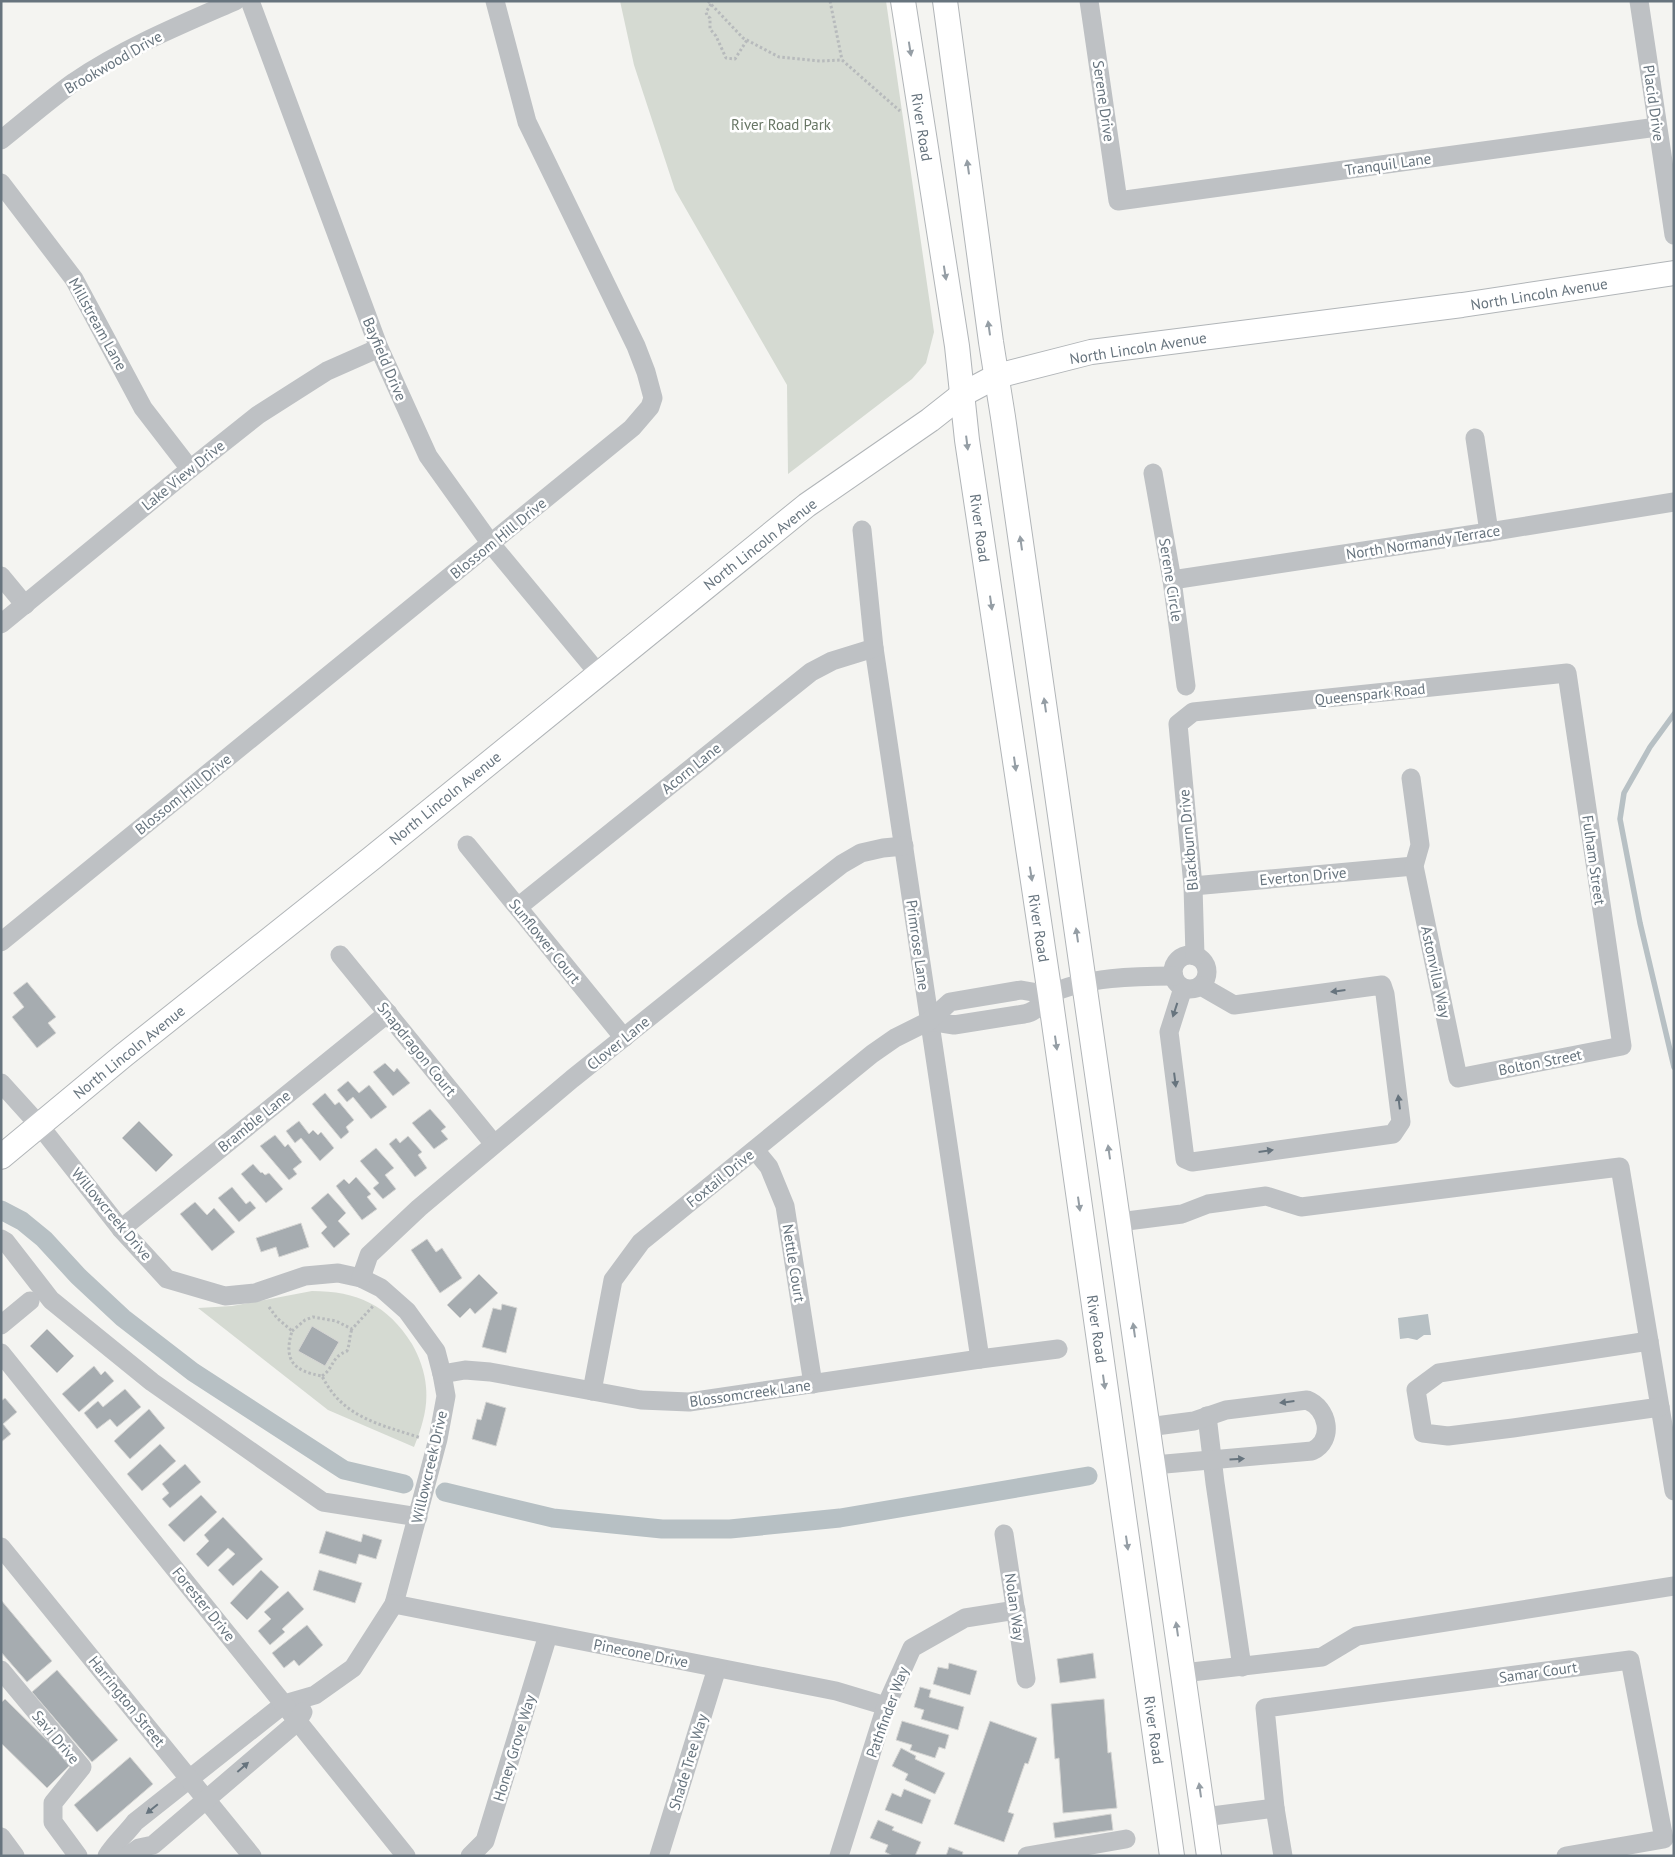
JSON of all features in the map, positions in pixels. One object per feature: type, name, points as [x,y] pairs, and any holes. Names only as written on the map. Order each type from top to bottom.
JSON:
[{"type":"main road","name":"River Road","points":[[903,1],[963,394],[968,450],[1050,995],[1172,1856]]},
{"type":"main road","points":[[945,1],[990,332],[998,376],[1209,1856]]},
{"type":"main road","name":"North Lincoln Avenue","points":[[1,1157],[124,1055],[372,858],[807,505],[930,420],[963,394],[998,376],[1091,352],[1462,305],[1674,273]]},
{"type":"street","name":"Brookwood Drive","points":[[1,140],[73,83],[124,52],[235,1]]},
{"type":"street","name":"Bayfield Drive","points":[[250,1],[379,348],[428,456],[491,544],[598,674]]},
{"type":"street","name":"Blossom Hill Drive","points":[[1,942],[632,428],[650,407],[653,398],[636,346],[527,122],[495,1]]},
{"type":"street","name":"Serene Drive","points":[[1089,1],[1118,201]]},
{"type":"street","name":"Placid Drive","points":[[1639,1],[1674,235]]},
{"type":"street","name":"Tranquil Lane","points":[[1118,201],[1658,127]]},
{"type":"street","name":"Millstream Lane","points":[[1,183],[74,279],[143,408],[190,468]]},
{"type":"street","name":"Lake View Drive","points":[[1,624],[190,468],[258,415],[327,371],[379,348]]},
{"type":"street","points":[[1475,438],[1490,532]]},
{"type":"street","name":"Serene Circle","points":[[1153,474],[1172,580],[1186,686]]},
{"type":"street","name":"North Normandy Terrace","points":[[1172,580],[1674,502]]},
{"type":"street","name":"Primrose Lane","points":[[862,530],[874,648],[980,1359]]},
{"type":"street","points":[[1,576],[25,605]]},
{"type":"street","name":"Acorn Lane","points":[[518,907],[811,672],[832,660],[874,648]]},
{"type":"street","name":"Queenspark Road","points":[[1178,724],[1193,712],[1567,673]]},
{"type":"street","name":"Fulham Street","points":[[1567,673],[1622,1046]]},
{"type":"street","name":"Blackburn Drive","points":[[1178,724],[1193,886],[1194,956]]},
{"type":"street","points":[[1411,778],[1420,845],[1414,866]]},
{"type":"street","name":"Sunflower Court","points":[[467,845],[624,1038]]},
{"type":"street","name":"Clover Lane","points":[[361,1278],[369,1255],[419,1208],[624,1038],[842,864],[861,853],[904,846]]},
{"type":"street","name":"Everton Drive","points":[[1193,886],[1414,866]]},
{"type":"street","name":"Astonvilla Way","points":[[1414,866],[1458,1078]]},
{"type":"street","name":"Snapdragon Court","points":[[340,955],[494,1144]]},
{"type":"street","points":[[929,1021],[954,1026],[1033,1012],[1050,995],[1084,983],[1110,979],[1186,983],[1205,981],[1207,969],[1204,962],[1194,956],[1185,956],[1178,960],[1175,965],[1186,983],[1234,1005],[1382,985],[1401,1122],[1393,1134],[1192,1162],[1185,1159],[1169,1032],[1186,983]]},
{"type":"street","name":"Foxtail Drive","points":[[592,1391],[612,1280],[641,1242],[872,1054],[895,1038],[929,1021],[950,1002],[1021,990],[1050,995]]},
{"type":"street","points":[[986,995],[989,1020]]},
{"type":"street","name":"Bramble Lane","points":[[121,1229],[388,1013]]},
{"type":"street","name":"Bolton Street","points":[[1458,1078],[1622,1046]]},
{"type":"street","name":"Willowcreek Drive","points":[[1,1082],[40,1126],[121,1229],[167,1279],[225,1296],[255,1293],[305,1276],[338,1273],[361,1278],[381,1288],[407,1311],[436,1352],[446,1396],[438,1439],[394,1604],[353,1668],[315,1695],[284,1704],[135,1822],[127,1833],[114,1845],[107,1856]]},
{"type":"street","name":"Nettle Court","points":[[755,1150],[769,1167],[785,1206],[813,1384]]},
{"type":"street","points":[[1119,1222],[1182,1214],[1208,1204],[1266,1196],[1301,1207],[1620,1167],[1674,1491]]},
{"type":"street","points":[[1,1239],[6,1242],[51,1300],[152,1382],[323,1502],[418,1517]]},
{"type":"street","points":[[1,1325],[30,1301]]},
{"type":"street","points":[[1649,1341],[1439,1373],[1416,1390],[1423,1433],[1448,1436],[1660,1407]]},
{"type":"street","name":"Blossomcreek Lane","points":[[442,1374],[465,1370],[490,1372],[641,1400],[689,1402],[1058,1349]]},
{"type":"street","name":"Forester Drive","points":[[1,1353],[406,1856]]},
{"type":"street","points":[[1148,1427],[1194,1421],[1226,1410],[1307,1400],[1315,1403],[1325,1416],[1326,1436],[1318,1448],[1312,1451],[1154,1465]]},
{"type":"street","points":[[1207,1416],[1242,1667]]},
{"type":"street","name":"Nolan Way","points":[[1004,1534],[1026,1679]]},
{"type":"street","name":"Harrington Street","points":[[1,1547],[252,1856]]},
{"type":"street","points":[[1183,1673],[1322,1657],[1357,1636],[1674,1586]]},
{"type":"street","name":"Pinecone Drive","points":[[394,1604],[836,1691],[886,1706]]},
{"type":"street","name":"Pathfinder Way","points":[[839,1856],[886,1706],[912,1648],[965,1618],[1016,1610]]},
{"type":"street","name":"Honey Grove Way","points":[[470,1856],[485,1841],[548,1634]]},
{"type":"street","name":"Samar Court","points":[[1282,1856],[1275,1808],[1266,1708],[1630,1660],[1664,1839],[1566,1856]]},
{"type":"street","name":"Shade Tree Way","points":[[659,1856],[717,1668]]},
{"type":"street","name":"Savi Drive","points":[[1,1670],[82,1767],[53,1803],[53,1822],[78,1856]]},
{"type":"street","name":"Willowcreek Drive","points":[[133,1852],[153,1845],[297,1722],[315,1695]]},
{"type":"street","points":[[1204,1817],[1275,1808]]},
{"type":"street","points":[[127,1833],[133,1852]]},
{"type":"street","points":[[1,1837],[15,1856]]},
{"type":"street","points":[[1031,1855],[1126,1839]]},
{"type":"path","points":[[830,1],[842,60],[902,113]]},
{"type":"path","points":[[746,40],[735,59],[726,58],[716,36],[710,29],[710,18],[706,12],[710,3],[746,40],[779,57],[820,61],[842,60]]},
{"type":"path","points":[[266,1300],[277,1318],[292,1331]]},
{"type":"path","points":[[322,1376],[331,1368],[338,1355],[347,1351],[352,1329],[376,1303]]},
{"type":"path","points":[[322,1376],[305,1373],[293,1365],[289,1351],[292,1331],[305,1320],[313,1317],[336,1321],[352,1329]]},
{"type":"path","points":[[322,1376],[329,1390],[340,1403],[364,1419],[421,1438]]},
{"type":"green space","name":"River Road Park","points":[[620,1],[886,1],[934,332],[926,363],[912,379],[788,474],[787,385],[675,190],[634,65]]},
{"type":"green space","points":[[312,1291],[343,1294],[357,1297],[370,1303],[393,1319],[412,1344],[423,1370],[426,1395],[424,1417],[414,1447],[328,1410],[198,1308],[232,1306]]},
{"type":"shaded area","points":[[1428,1314],[1431,1335],[1424,1335],[1417,1340],[1400,1339],[1398,1318]]},
{"type":"building","points":[[27,982],[56,1017],[48,1023],[56,1033],[37,1048],[12,1017],[24,1007],[13,993]]},
{"type":"building","points":[[385,1063],[394,1072],[397,1068],[410,1083],[393,1096],[373,1072]]},
{"type":"building","points":[[348,1081],[359,1093],[369,1085],[387,1107],[371,1119],[353,1097],[347,1102],[337,1090]]},
{"type":"building","points":[[325,1093],[335,1105],[339,1102],[354,1120],[346,1127],[349,1132],[341,1139],[312,1104]]},
{"type":"building","points":[[430,1109],[446,1127],[441,1131],[448,1139],[434,1149],[412,1123]]},
{"type":"building","points":[[139,1121],[173,1155],[156,1172],[122,1138]]},
{"type":"building","points":[[299,1121],[309,1134],[313,1130],[318,1135],[321,1132],[334,1148],[320,1161],[301,1138],[295,1143],[286,1131]]},
{"type":"building","points":[[275,1135],[285,1147],[288,1144],[302,1162],[293,1169],[297,1174],[289,1180],[260,1146]]},
{"type":"building","points":[[408,1136],[422,1152],[418,1155],[427,1168],[415,1177],[389,1144],[396,1138],[400,1143]]},
{"type":"building","points":[[376,1148],[394,1168],[385,1175],[396,1189],[383,1199],[373,1188],[379,1183],[360,1161]]},
{"type":"building","points":[[253,1164],[261,1173],[265,1175],[269,1173],[283,1189],[266,1203],[241,1174]]},
{"type":"building","points":[[356,1177],[371,1194],[367,1197],[377,1209],[362,1220],[336,1186],[344,1179],[349,1184]]},
{"type":"building","points":[[232,1187],[246,1204],[250,1201],[256,1208],[239,1222],[218,1198]]},
{"type":"building","points":[[328,1193],[346,1213],[338,1221],[350,1234],[334,1248],[321,1233],[327,1227],[311,1208]]},
{"type":"building","points":[[195,1202],[207,1215],[214,1208],[235,1232],[212,1251],[180,1214]]},
{"type":"building","points":[[301,1223],[309,1247],[279,1257],[276,1247],[261,1252],[256,1238]]},
{"type":"building","points":[[427,1239],[436,1252],[442,1248],[462,1278],[440,1293],[411,1250]]},
{"type":"building","points":[[479,1274],[498,1293],[475,1314],[470,1308],[460,1318],[447,1305]]},
{"type":"building","points":[[502,1304],[517,1308],[506,1353],[482,1347],[493,1308],[501,1310]]},
{"type":"building","points":[[312,1326],[339,1342],[325,1366],[298,1351]]},
{"type":"building","points":[[47,1329],[74,1356],[57,1373],[30,1346]]},
{"type":"building","points":[[94,1366],[101,1375],[105,1371],[114,1381],[79,1412],[62,1394]]},
{"type":"building","points":[[125,1389],[141,1407],[117,1427],[110,1419],[97,1429],[84,1413],[98,1401],[103,1407]]},
{"type":"building","points":[[5,1398],[17,1412],[3,1424],[11,1434],[1,1442],[1,1401]]},
{"type":"building","points":[[486,1402],[506,1408],[496,1446],[472,1439],[477,1419],[481,1420]]},
{"type":"building","points":[[149,1409],[165,1428],[130,1459],[114,1441]]},
{"type":"building","points":[[160,1444],[176,1461],[142,1491],[127,1474]]},
{"type":"building","points":[[185,1464],[201,1482],[170,1508],[162,1499],[169,1493],[162,1484]]},
{"type":"building","points":[[201,1495],[217,1512],[184,1542],[168,1525]]},
{"type":"building","points":[[223,1517],[263,1559],[233,1586],[218,1570],[235,1554],[228,1548],[208,1567],[196,1554],[209,1541],[204,1535]]},
{"type":"building","points":[[326,1531],[361,1542],[363,1534],[382,1540],[376,1559],[359,1554],[356,1564],[319,1553]]},
{"type":"building","points":[[261,1570],[279,1587],[247,1620],[230,1603]]},
{"type":"building","points":[[319,1570],[362,1583],[355,1603],[313,1590]]},
{"type":"building","points":[[288,1591],[304,1609],[282,1629],[285,1632],[270,1645],[258,1631],[271,1619],[264,1612]]},
{"type":"building","points":[[1,1600],[52,1661],[27,1682],[1,1652]]},
{"type":"building","points":[[307,1625],[323,1645],[299,1666],[294,1660],[284,1668],[272,1653]]},
{"type":"building","points":[[1093,1653],[1096,1678],[1060,1683],[1057,1659]]},
{"type":"building","points":[[949,1663],[977,1671],[970,1695],[933,1684],[938,1667],[948,1669]]},
{"type":"building","points":[[57,1670],[118,1740],[92,1762],[32,1692]]},
{"type":"building","points":[[920,1687],[931,1690],[929,1697],[964,1707],[958,1730],[921,1719],[924,1710],[914,1707]]},
{"type":"building","points":[[5,1699],[71,1764],[47,1788],[1,1743],[1,1703]]},
{"type":"building","points":[[1104,1699],[1108,1753],[1111,1752],[1117,1808],[1063,1813],[1059,1758],[1055,1759],[1051,1704]]},
{"type":"building","points":[[902,1721],[949,1735],[945,1749],[939,1747],[935,1758],[910,1750],[912,1745],[896,1740]]},
{"type":"building","points":[[990,1721],[1037,1738],[1028,1764],[1025,1763],[1008,1812],[1014,1814],[1004,1842],[954,1824]]},
{"type":"building","points":[[901,1748],[916,1756],[915,1759],[945,1773],[935,1794],[905,1780],[908,1774],[892,1766]]},
{"type":"building","points":[[130,1757],[153,1784],[97,1832],[74,1805]]},
{"type":"building","points":[[904,1789],[931,1800],[922,1824],[885,1810],[892,1793],[901,1797]]},
{"type":"building","points":[[1111,1814],[1113,1830],[1055,1838],[1053,1823]]},
{"type":"building","points":[[878,1820],[894,1827],[892,1830],[921,1842],[915,1856],[893,1856],[885,1852],[888,1845],[870,1838]]},
{"type":"building","points":[[949,1847],[963,1852],[962,1856],[946,1856]]},
{"type":"waterway","points":[[1674,714],[1650,747],[1624,793],[1620,819],[1640,923],[1674,1067]]},
{"type":"waterway","points":[[1,1210],[22,1221],[44,1239],[78,1276],[123,1318],[193,1372],[344,1470],[404,1484]]},
{"type":"waterway","points":[[445,1492],[553,1518],[662,1529],[730,1529],[840,1518],[1088,1476]]}]
